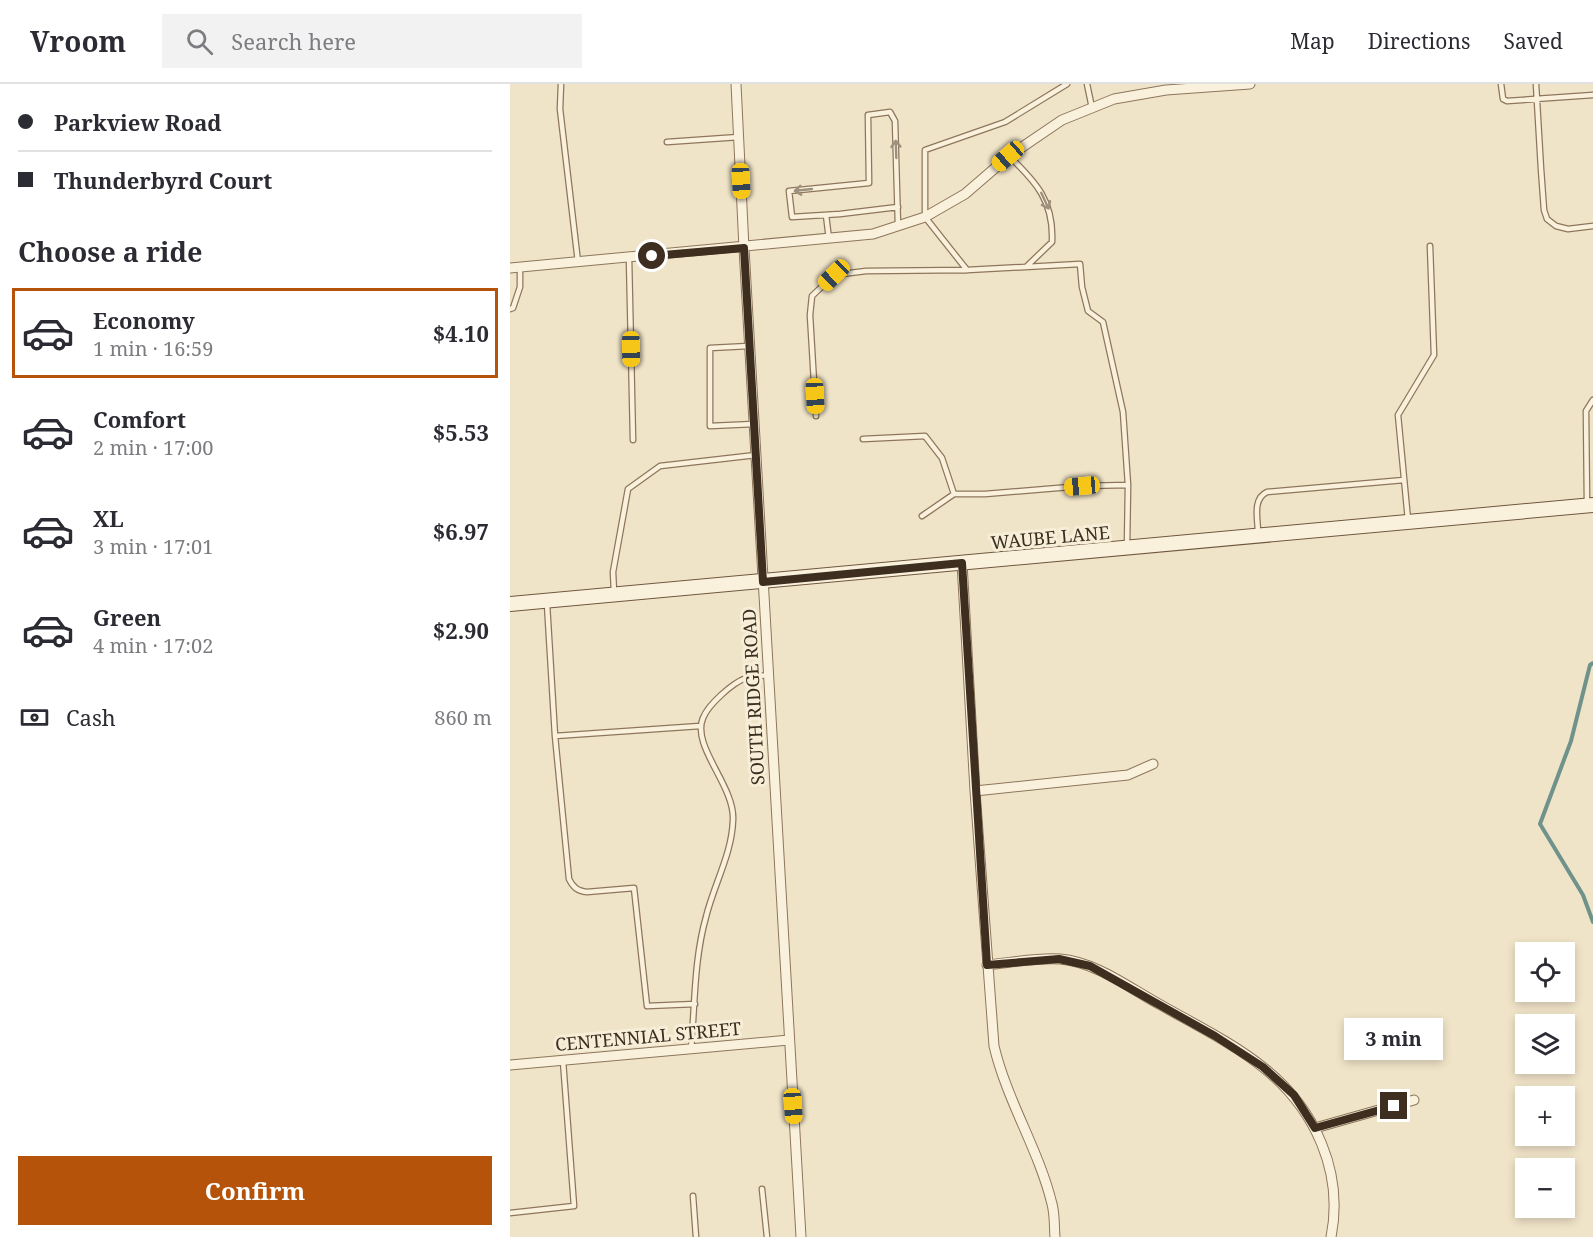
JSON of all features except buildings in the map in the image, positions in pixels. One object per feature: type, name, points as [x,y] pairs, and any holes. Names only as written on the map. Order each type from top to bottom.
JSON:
[{"type":"main road","name":"WAUBE LANE","points":[[510,604],[1590,505]]},
{"type":"street","name":"SOUTH RIDGE ROAD","points":[[736,84],[801,1237]]},
{"type":"street","points":[[515,267],[744,248],[873,234],[925,217],[966,194],[1008,156],[1062,120],[1114,99],[1183,87],[1250,84]]},
{"type":"street","points":[[962,563],[975,791],[994,1046],[998,1064],[1053,1206],[1055,1237]]},
{"type":"street","points":[[975,791],[1128,775],[1153,764]]},
{"type":"street","points":[[987,965],[1059,959],[1090,966],[1215,1036],[1263,1067],[1294,1095],[1315,1128],[1326,1154],[1332,1177],[1335,1217],[1330,1237]]},
{"type":"street","name":"CENTENNIAL STREET","points":[[510,1065],[789,1040]]},
{"type":"street","points":[[1315,1128],[1414,1101]]},
{"type":"lane","points":[[561,84],[560,109],[579,262]]},
{"type":"lane","points":[[967,270],[925,217],[925,150],[1005,122],[1067,84]]},
{"type":"lane","points":[[1087,84],[1092,108]]},
{"type":"lane","points":[[1501,84],[1503,99],[1507,101],[1593,95]]},
{"type":"lane","points":[[1536,84],[1544,210],[1547,219],[1556,226],[1568,229],[1593,226]]},
{"type":"lane","points":[[898,207],[792,217],[789,191],[869,183],[868,115],[890,112],[895,121],[898,207],[898,226]]},
{"type":"lane","points":[[667,142],[739,136]]},
{"type":"lane","points":[[1008,156],[1035,181],[1048,204],[1053,226],[1052,242],[1027,266]]},
{"type":"lane","points":[[826,215],[829,239]]},
{"type":"lane","points":[[1408,523],[1398,415],[1434,355],[1430,246]]},
{"type":"lane","points":[[629,258],[633,440]]},
{"type":"lane","points":[[816,416],[810,315],[812,296],[834,275],[866,271],[967,270],[1080,264],[1082,287],[1088,311],[1103,322],[1123,412],[1128,485],[1126,548]]},
{"type":"lane","points":[[510,309],[513,308],[520,288],[515,267]]},
{"type":"lane","points":[[750,346],[710,348],[710,426],[754,424]]},
{"type":"lane","points":[[1590,505],[1586,411],[1593,400]]},
{"type":"lane","points":[[863,439],[925,436],[942,458],[954,494]]},
{"type":"lane","points":[[614,595],[613,572],[628,489],[660,466],[756,455]]},
{"type":"lane","points":[[1587,468],[1593,468]]},
{"type":"lane","points":[[1258,536],[1257,501],[1267,492],[1404,480]]},
{"type":"lane","points":[[922,516],[954,494],[1128,485]]},
{"type":"lane","points":[[546,601],[555,736],[569,879],[579,891],[634,888],[648,1006],[695,1004]]},
{"type":"lane","points":[[691,1049],[699,958],[706,917],[727,858],[734,819],[728,792],[699,733],[700,726],[703,716],[717,698],[745,679],[768,675]]},
{"type":"lane","points":[[555,736],[700,726]]},
{"type":"lane","points":[[510,1213],[574,1206],[563,1060]]},
{"type":"lane","points":[[762,1189],[767,1237]]},
{"type":"lane","points":[[693,1196],[696,1237]]},
{"type":"waterway","points":[[1593,663],[1590,665],[1571,741],[1540,824],[1583,895],[1593,922]]},
{"type":"route","points":[[652,256],[744,248],[763,582],[962,563],[987,965],[1059,959],[1090,966],[1215,1036],[1263,1067],[1294,1095],[1315,1128],[1394,1106]]}]
